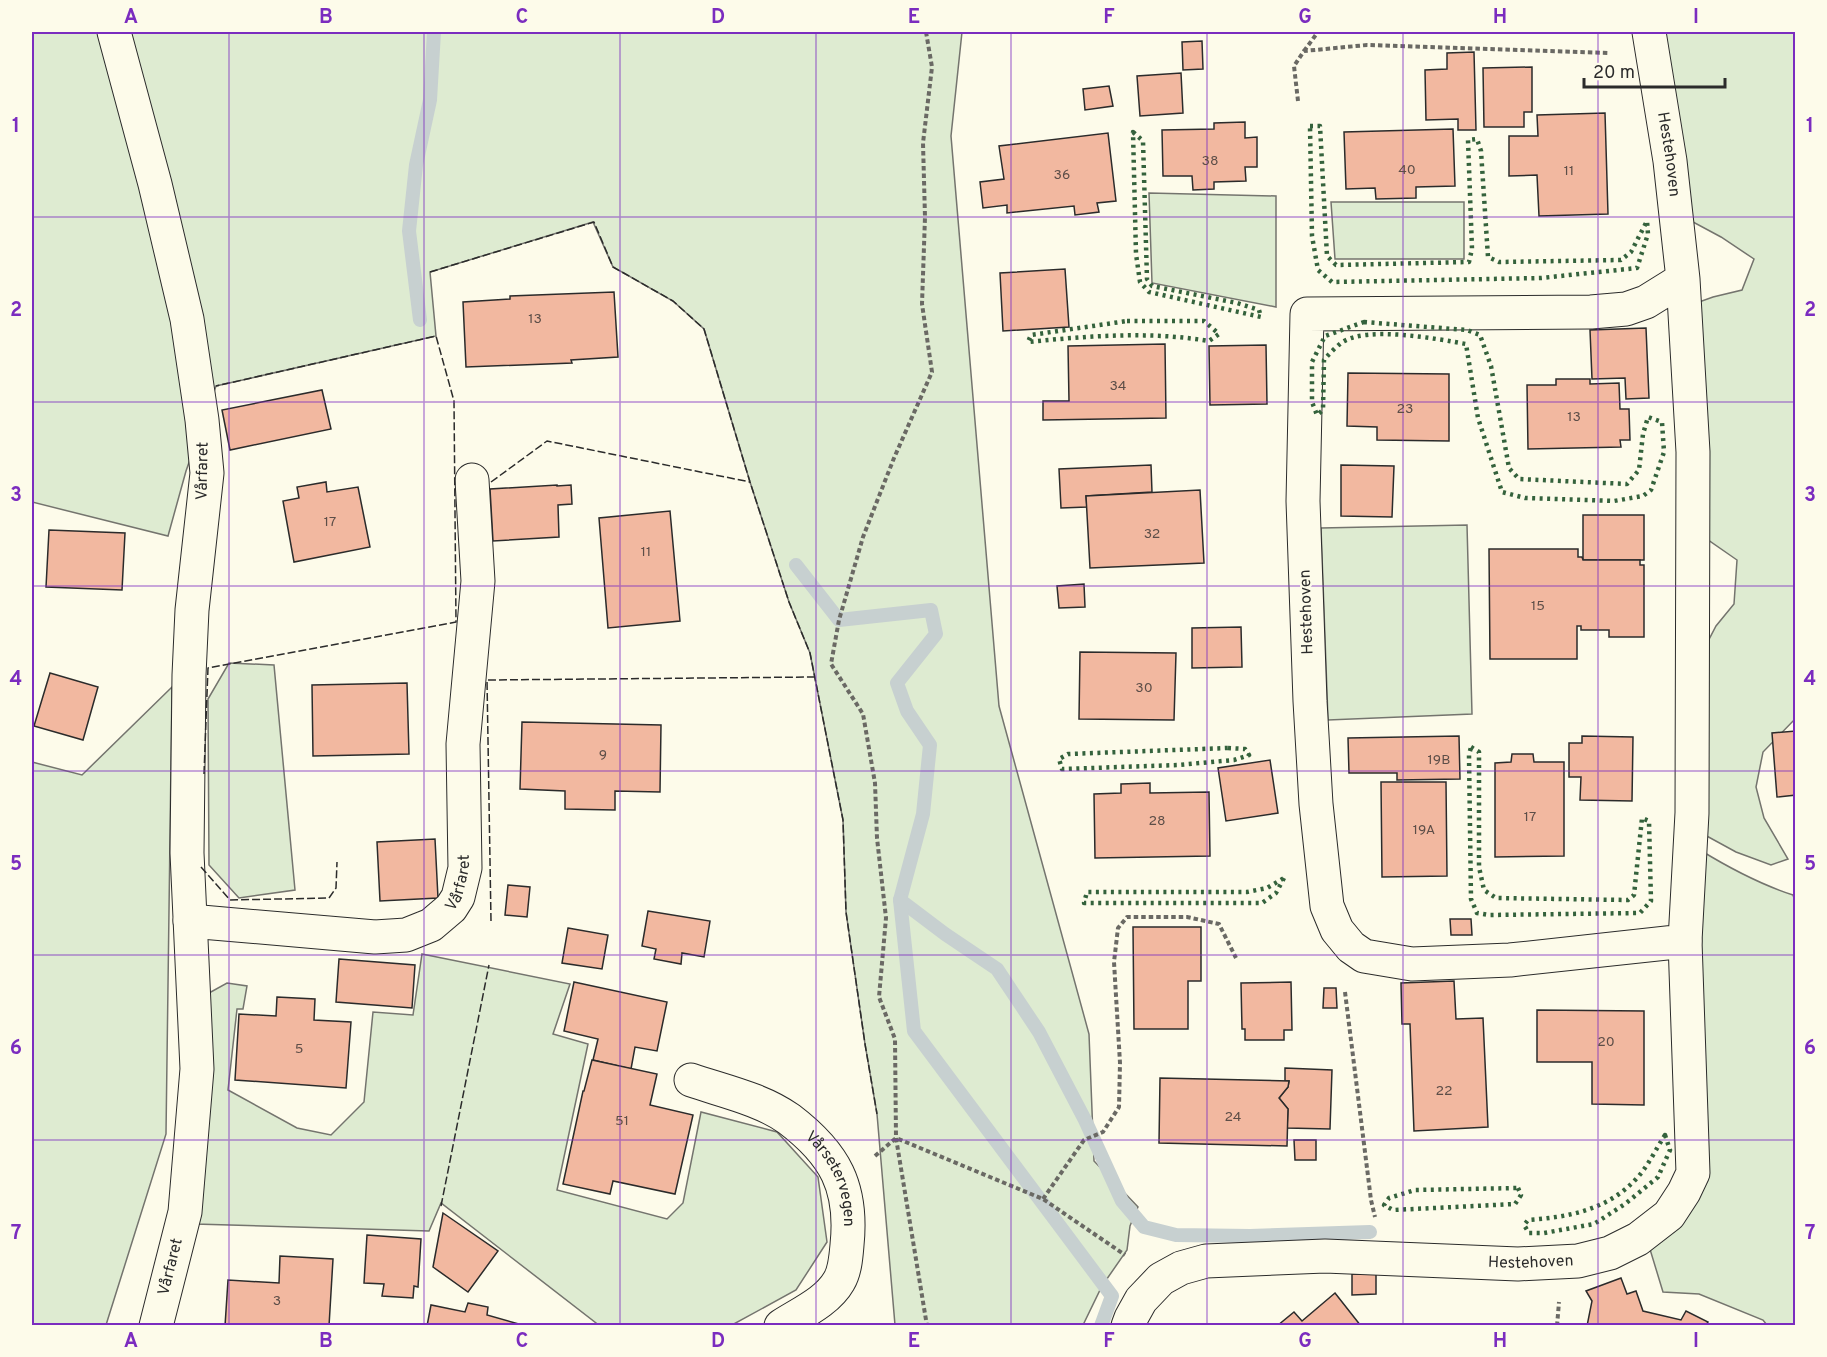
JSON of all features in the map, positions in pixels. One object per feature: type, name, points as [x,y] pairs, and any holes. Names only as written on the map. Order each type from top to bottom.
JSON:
[{"type":"street","name":"Vårfaret","points":[[114,32],[187,319],[202,420],[207,473],[192,610],[189,675],[187,853],[197,1069],[185,1212],[156,1326]]},
{"type":"street","name":"Hestehoven","points":[[1128,1326],[1142,1300],[1161,1279],[1181,1268],[1206,1261],[1325,1256],[1518,1264],[1578,1261],[1610,1253],[1638,1239],[1669,1215],[1693,1173],[1686,941],[1692,813],[1693,452],[1683,279],[1670,161],[1651,43]]},
{"type":"street","name":"Hestehoven","points":[[1351,947],[1337,930],[1327,906],[1316,804],[1303,501],[1307,314],[1626,309],[1646,302],[1683,279]]},
{"type":"street","name":"Vårfaret","points":[[190,921],[375,937],[406,935],[431,926],[451,908],[458,897],[465,868],[463,744],[478,581],[472,480]]},
{"type":"street","points":[[1351,947],[1364,956],[1412,964],[1510,960],[1686,941]]},
{"type":"street","name":"Vårsetervegen","points":[[691,1080],[760,1103],[788,1119],[820,1148],[832,1162],[844,1184],[849,1225],[845,1262],[840,1280],[826,1297],[781,1326]]},
{"type":"path","points":[[926,32],[932,67],[923,143],[925,217],[922,304],[932,372],[894,458],[863,537],[839,620],[831,663],[863,714],[875,783],[886,918],[879,997],[895,1039],[896,1138],[927,1326]]},
{"type":"path","points":[[1298,101],[1294,66],[1318,32]]},
{"type":"path","points":[[1304,51],[1367,45],[1651,43]]},
{"type":"path","points":[[1043,1198],[1084,1140],[1102,1132],[1119,1107],[1120,1063],[1114,962],[1118,928],[1127,917],[1187,917],[1219,924],[1236,958]]},
{"type":"path","points":[[1351,947],[1345,991],[1371,1200],[1385,1258]]},
{"type":"path","points":[[844,1184],[896,1138]]},
{"type":"path","points":[[896,1138],[1043,1198],[1161,1279]]},
{"type":"green space","points":[[32,32],[962,32],[951,136],[999,706],[1089,1034],[1094,1161],[1138,1207],[1130,1226],[1127,1250],[1102,1286],[1083,1325],[895,1325],[877,1114],[846,912],[843,820],[810,653],[789,602],[704,329],[673,301],[613,267],[593,222],[430,272],[436,336],[216,386],[186,471],[168,536],[32,502]]},
{"type":"green space","points":[[1658,32],[1795,32],[1796,718],[1763,752],[1756,787],[1764,818],[1788,859],[1771,865],[1736,852],[1703,834],[1703,651],[1716,626],[1734,604],[1737,560],[1704,537],[1699,302],[1742,290],[1754,259],[1693,222]]},
{"type":"green space","points":[[1149,193],[1276,196],[1276,307],[1152,283]]},
{"type":"green space","points":[[1331,202],[1464,202],[1464,259],[1335,259]]},
{"type":"green space","points":[[1467,525],[1472,714],[1328,720],[1321,528]]},
{"type":"green space","points":[[229,663],[274,665],[295,890],[239,898],[209,865],[208,699]]},
{"type":"green space","points":[[172,687],[166,1134],[106,1325],[32,1325],[32,762],[82,775]]},
{"type":"green space","points":[[1700,850],[1745,876],[1793,895],[1795,901],[1795,1325],[1767,1325],[1763,1320],[1699,1294],[1663,1292],[1649,1246],[1680,1208],[1699,961]]},
{"type":"green space","points":[[422,954],[570,984],[553,1034],[588,1044],[557,1190],[667,1219],[683,1203],[701,1112],[777,1132],[818,1177],[827,1242],[796,1290],[732,1325],[600,1326],[441,1203],[429,1231],[195,1224],[209,993],[227,983],[247,986],[243,1009],[237,1009],[228,1090],[297,1128],[331,1135],[364,1102],[373,1012],[413,1015]]},
{"type":"building","points":[[1202,41],[1203,69],[1183,70],[1182,42]]},
{"type":"building","points":[[1474,52],[1476,130],[1458,130],[1458,119],[1426,120],[1425,70],[1447,69],[1447,53]]},
{"type":"building","points":[[1532,67],[1532,112],[1524,112],[1524,127],[1484,127],[1483,68]]},
{"type":"building","points":[[1181,73],[1183,113],[1140,116],[1137,76]]},
{"type":"building","points":[[1109,86],[1113,106],[1085,110],[1083,89]]},
{"type":"building","points":[[1605,113],[1608,214],[1539,216],[1537,175],[1509,176],[1509,136],[1538,136],[1537,115]]},
{"type":"building","points":[[1245,122],[1245,138],[1257,137],[1257,167],[1245,167],[1246,181],[1214,182],[1214,189],[1193,190],[1192,176],[1163,176],[1162,130],[1214,129],[1214,123]]},
{"type":"building","points":[[1453,129],[1455,186],[1416,187],[1416,198],[1376,199],[1375,188],[1346,189],[1344,132]]},
{"type":"building","points":[[1108,133],[1116,201],[1097,203],[1099,212],[1075,215],[1074,206],[1007,213],[1007,205],[983,208],[980,182],[1004,179],[999,146]]},
{"type":"building","points":[[1065,269],[1069,327],[1003,331],[1000,273]]},
{"type":"building","points":[[614,292],[618,357],[571,360],[572,363],[466,367],[463,302],[510,299],[510,296]]},
{"type":"building","points":[[1646,328],[1649,398],[1626,399],[1625,378],[1592,379],[1590,330]]},
{"type":"building","points":[[1165,344],[1166,418],[1043,420],[1043,401],[1069,401],[1068,346]]},
{"type":"building","points":[[1266,345],[1267,404],[1210,405],[1209,346]]},
{"type":"building","points":[[1348,373],[1449,374],[1449,441],[1377,440],[1377,427],[1347,426]]},
{"type":"building","points":[[1556,379],[1590,379],[1590,384],[1619,383],[1620,409],[1629,409],[1630,440],[1620,440],[1621,447],[1528,449],[1527,385],[1556,385]]},
{"type":"building","points":[[322,390],[331,429],[230,450],[222,410]]},
{"type":"building","points":[[1151,465],[1152,492],[1086,496],[1087,507],[1061,508],[1059,469]]},
{"type":"building","points":[[1341,465],[1394,466],[1392,517],[1341,516]]},
{"type":"building","points":[[326,482],[327,492],[358,487],[370,547],[294,562],[283,501],[299,498],[297,487]]},
{"type":"building","points":[[571,485],[572,504],[558,505],[559,537],[493,541],[490,489]]},
{"type":"building","points":[[1200,490],[1204,563],[1090,568],[1086,496]]},
{"type":"building","points":[[670,511],[680,621],[608,628],[599,518]]},
{"type":"building","points":[[1583,515],[1644,515],[1644,560],[1583,560]]},
{"type":"building","points":[[49,530],[125,533],[122,590],[46,587]]},
{"type":"building","points":[[1489,549],[1578,549],[1578,557],[1582,557],[1583,560],[1640,560],[1640,565],[1644,565],[1644,637],[1609,637],[1609,630],[1581,630],[1581,626],[1577,626],[1577,659],[1490,659]]},
{"type":"building","points":[[1084,584],[1085,607],[1059,608],[1057,586]]},
{"type":"building","points":[[1241,627],[1242,667],[1192,668],[1192,628]]},
{"type":"building","points":[[1080,652],[1176,653],[1174,720],[1079,719]]},
{"type":"building","points":[[50,673],[98,687],[83,740],[34,726]]},
{"type":"building","points":[[407,683],[409,754],[313,756],[312,685]]},
{"type":"building","points":[[522,722],[661,725],[660,792],[615,791],[615,810],[565,809],[565,791],[520,789]]},
{"type":"building","points":[[1796,731],[1796,795],[1777,797],[1772,733]]},
{"type":"building","points":[[1459,736],[1460,779],[1397,780],[1397,773],[1349,773],[1348,738]]},
{"type":"building","points":[[1582,736],[1633,737],[1632,801],[1580,800],[1581,777],[1569,777],[1569,743],[1582,743]]},
{"type":"building","points":[[1512,754],[1533,754],[1534,762],[1564,762],[1564,856],[1495,857],[1495,763],[1511,762]]},
{"type":"building","points":[[1270,760],[1278,813],[1226,821],[1218,768]]},
{"type":"building","points":[[1381,782],[1446,782],[1447,876],[1382,877]]},
{"type":"building","points":[[1150,783],[1150,793],[1209,792],[1210,856],[1095,858],[1094,794],[1121,793],[1121,784]]},
{"type":"building","points":[[435,839],[438,898],[380,901],[377,842]]},
{"type":"building","points":[[508,885],[530,887],[527,917],[505,915]]},
{"type":"building","points":[[648,911],[710,921],[704,957],[682,953],[681,964],[654,959],[656,949],[642,946]]},
{"type":"building","points":[[1450,919],[1471,919],[1472,935],[1451,935]]},
{"type":"building","points":[[1133,927],[1201,927],[1201,981],[1188,981],[1188,1029],[1134,1029]]},
{"type":"building","points":[[568,928],[608,935],[602,969],[562,963]]},
{"type":"building","points":[[339,959],[415,965],[412,1008],[336,1002]]},
{"type":"building","points":[[1454,981],[1456,1019],[1483,1018],[1488,1127],[1414,1131],[1410,1024],[1402,1024],[1401,983]]},
{"type":"building","points":[[574,982],[667,1002],[657,1051],[635,1047],[631,1069],[593,1060],[598,1039],[564,1031]]},
{"type":"building","points":[[1291,982],[1292,1030],[1284,1030],[1284,1040],[1245,1040],[1245,1029],[1242,1029],[1241,983]]},
{"type":"building","points":[[1324,988],[1336,988],[1337,1008],[1323,1008]]},
{"type":"building","points":[[277,997],[315,999],[314,1020],[351,1022],[346,1088],[235,1080],[239,1014],[276,1016]]},
{"type":"building","points":[[1537,1010],[1644,1011],[1644,1105],[1592,1104],[1592,1062],[1537,1062]]},
{"type":"building","points":[[592,1060],[657,1074],[650,1105],[693,1115],[675,1194],[613,1181],[610,1194],[563,1184]]},
{"type":"building","points":[[1285,1068],[1332,1070],[1330,1129],[1287,1128],[1288,1109],[1279,1098],[1288,1087],[1289,1081],[1285,1081]]},
{"type":"building","points":[[1160,1078],[1289,1081],[1288,1087],[1279,1098],[1288,1109],[1287,1146],[1159,1143]]},
{"type":"building","points":[[1294,1140],[1316,1140],[1316,1160],[1295,1160]]},
{"type":"building","points":[[443,1213],[498,1251],[468,1292],[433,1267]]},
{"type":"building","points":[[367,1235],[421,1239],[418,1287],[414,1286],[413,1298],[382,1296],[384,1284],[364,1283]]},
{"type":"building","points":[[280,1256],[333,1259],[329,1326],[225,1326],[228,1280],[279,1283]]},
{"type":"building","points":[[1352,1274],[1376,1274],[1376,1294],[1352,1295]]},
{"type":"building","points":[[1621,1278],[1627,1294],[1636,1291],[1643,1311],[1681,1320],[1686,1311],[1708,1322],[1706,1325],[1708,1326],[1587,1326],[1592,1301],[1586,1291]]},
{"type":"building","points":[[1335,1293],[1361,1326],[1277,1326],[1294,1312],[1302,1321]]},
{"type":"building","points":[[468,1303],[488,1307],[487,1315],[526,1326],[427,1326],[431,1305],[465,1312]]},
{"type":"waterway","points":[[420,320],[409,231],[416,165],[430,100],[434,32]]},
{"type":"waterway","points":[[796,565],[839,620],[931,610],[936,634],[897,683],[907,711],[930,745],[923,814],[900,900],[997,969],[1039,1032],[1085,1120],[1122,1201],[1144,1227],[1176,1235],[1250,1236],[1370,1232]]},
{"type":"waterway","points":[[900,900],[914,1031],[1112,1296],[1101,1326]]},
{"type":"hedge","points":[[1310,126],[1320,126],[1327,256],[1336,265],[1469,262],[1472,249],[1468,140],[1477,139],[1481,151],[1488,257],[1499,262],[1621,260],[1631,252],[1647,221],[1648,234],[1637,268],[1541,278],[1332,282],[1318,270],[1312,236],[1310,126]]},
{"type":"hedge","points":[[1133,132],[1143,141],[1147,279],[1152,286],[1237,303],[1259,310],[1261,317],[1149,292],[1140,282],[1136,254],[1133,132]]},
{"type":"hedge","points":[[1127,321],[1204,321],[1219,334],[1209,341],[1141,335],[1028,342],[1031,335],[1127,321]]},
{"type":"hedge","points":[[1364,322],[1467,330],[1480,335],[1491,366],[1509,468],[1519,479],[1627,484],[1639,470],[1643,434],[1648,417],[1662,422],[1664,452],[1651,490],[1643,496],[1614,501],[1525,498],[1502,492],[1478,418],[1466,344],[1384,334],[1352,338],[1341,343],[1324,360],[1323,410],[1317,415],[1312,402],[1312,362],[1325,336],[1364,322]]},
{"type":"hedge","points":[[1471,747],[1479,752],[1479,867],[1484,890],[1496,898],[1628,900],[1634,895],[1642,818],[1649,821],[1651,901],[1640,913],[1489,915],[1477,913],[1471,899],[1469,755],[1471,747]]},
{"type":"hedge","points":[[1228,748],[1245,749],[1249,755],[1234,760],[1178,765],[1062,769],[1059,759],[1068,754],[1228,748]]},
{"type":"hedge","points":[[1284,878],[1276,893],[1262,903],[1084,903],[1087,892],[1247,892],[1267,888],[1284,878]]},
{"type":"hedge","points":[[1665,1135],[1670,1150],[1658,1177],[1625,1204],[1594,1224],[1544,1233],[1529,1233],[1524,1225],[1528,1220],[1558,1217],[1587,1210],[1601,1205],[1626,1189],[1641,1173],[1665,1135]]},
{"type":"hedge","points":[[1518,1188],[1521,1195],[1515,1204],[1393,1210],[1384,1205],[1389,1198],[1415,1190],[1518,1188]]},
{"type":"fence","points":[[430,272],[594,222],[613,267],[673,301],[704,329],[789,602],[810,653],[843,820],[846,912],[877,1114]]},
{"type":"fence","points":[[204,774],[208,668],[456,622],[454,401],[436,336],[216,386]]},
{"type":"fence","points":[[491,482],[547,441],[750,482]]},
{"type":"fence","points":[[491,921],[487,680],[814,677]]},
{"type":"fence","points":[[201,867],[230,900],[329,898],[336,888],[337,862]]},
{"type":"fence","points":[[441,1206],[489,965]]}]
